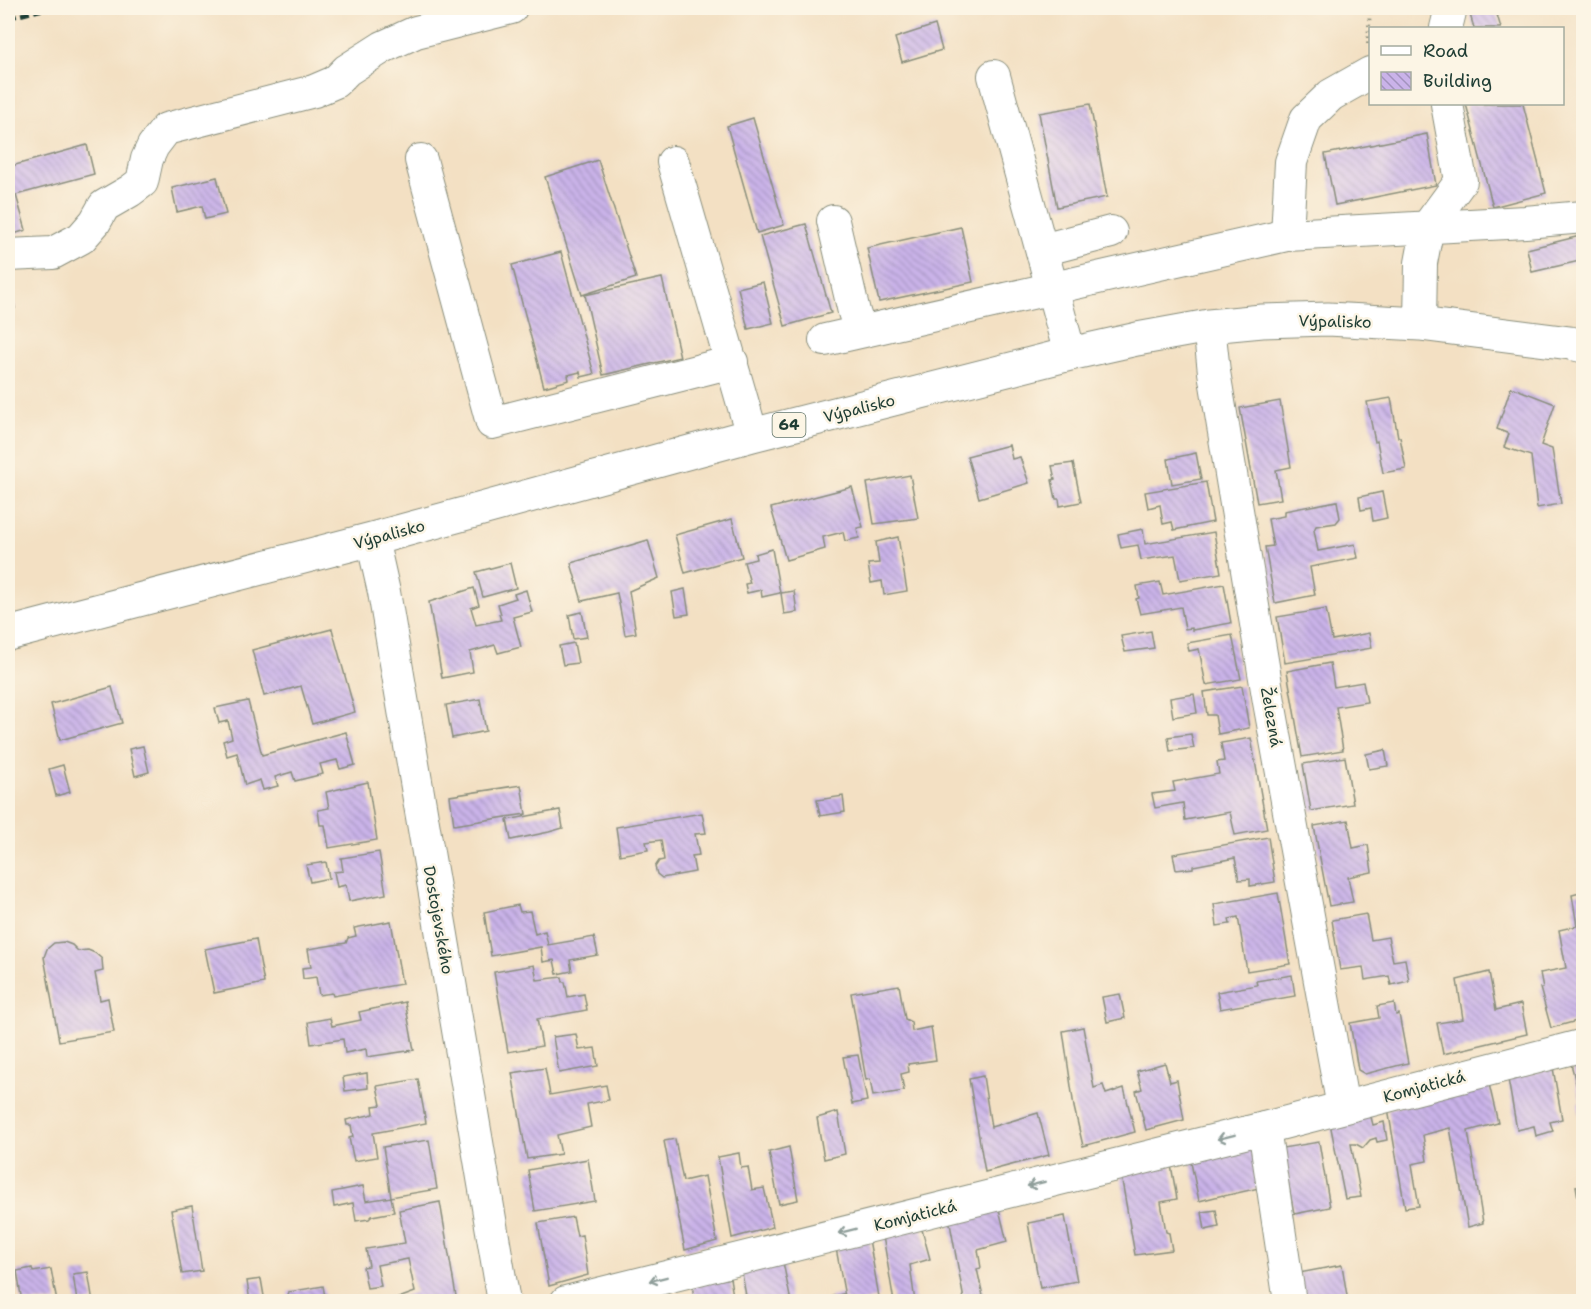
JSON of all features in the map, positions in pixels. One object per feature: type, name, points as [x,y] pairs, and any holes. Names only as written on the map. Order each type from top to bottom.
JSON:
[{"type":"main road","name":"Výpalisko","points":[[8,634],[372,539],[752,435],[1137,339],[1263,321],[1328,319],[1420,324],[1584,346]]},
{"type":"street","points":[[8,255],[53,253],[81,238],[95,222],[104,206],[142,182],[147,159],[153,146],[166,129],[314,91],[335,82],[347,70],[383,47],[416,33],[511,8]]},
{"type":"street","points":[[1446,27],[1451,8]]},
{"type":"street","points":[[1287,235],[1291,162],[1306,119],[1331,95],[1369,74]]},
{"type":"street","points":[[994,76],[1070,354]]},
{"type":"street","points":[[1420,324],[1421,263],[1428,226],[1461,181],[1447,105]]},
{"type":"street","points":[[421,160],[492,423],[732,362]]},
{"type":"street","points":[[673,162],[752,435]]},
{"type":"street","points":[[825,340],[1287,235],[1584,217]]},
{"type":"street","points":[[833,221],[860,332]]},
{"type":"street","points":[[1042,250],[1111,232]]},
{"type":"street","name":"Železná","points":[[1209,327],[1214,372],[1269,702],[1343,1107]]},
{"type":"street","name":"Dostojevského","points":[[372,539],[384,592],[504,1302]]},
{"type":"street","name":"Komjatická","points":[[566,1302],[1264,1128],[1584,1045]]},
{"type":"street","points":[[1264,1128],[1290,1302]]},
{"type":"building","points":[[1495,8],[1501,27],[1474,27],[1469,11]]},
{"type":"building","points":[[935,25],[942,50],[902,62],[895,38]]},
{"type":"building","points":[[1090,104],[1107,197],[1057,207],[1039,113]]},
{"type":"building","points":[[1466,105],[1523,105],[1546,193],[1493,207]]},
{"type":"building","points":[[753,118],[784,225],[757,233],[727,126]]},
{"type":"building","points":[[1427,134],[1436,185],[1335,205],[1325,154]]},
{"type":"building","points":[[87,145],[94,174],[16,195],[26,230],[8,236],[8,167]]},
{"type":"building","points":[[598,160],[636,278],[582,295],[545,177]]},
{"type":"building","points":[[217,177],[226,214],[205,219],[202,206],[177,212],[172,188]]},
{"type":"building","points":[[806,224],[831,313],[785,326],[760,236]]},
{"type":"building","points":[[961,227],[973,282],[879,302],[867,248]]},
{"type":"building","points":[[1584,235],[1584,260],[1532,272],[1527,249]]},
{"type":"building","points":[[561,252],[594,374],[581,377],[580,372],[568,375],[569,380],[544,387],[512,265]]},
{"type":"building","points":[[8,278],[15,308],[8,309]]},
{"type":"building","points":[[662,278],[680,357],[603,375],[585,295]]},
{"type":"building","points":[[763,282],[773,323],[748,329],[738,288]]},
{"type":"building","points":[[1511,387],[1555,404],[1541,445],[1552,449],[1561,504],[1537,508],[1531,456],[1504,447],[1509,434],[1497,429]]},
{"type":"building","points":[[1391,398],[1406,469],[1383,473],[1367,402]]},
{"type":"building","points":[[1280,401],[1291,467],[1276,470],[1281,499],[1257,503],[1240,408]]},
{"type":"building","points":[[1009,445],[1012,459],[1020,457],[1029,483],[979,498],[967,456]]},
{"type":"building","points":[[1196,453],[1201,479],[1172,484],[1168,459]]},
{"type":"building","points":[[1073,463],[1081,502],[1060,506],[1052,480],[1055,479],[1052,466]]},
{"type":"building","points":[[910,475],[918,518],[874,524],[867,483]]},
{"type":"building","points":[[1206,482],[1213,522],[1174,530],[1172,522],[1163,524],[1160,505],[1148,508],[1145,492]]},
{"type":"building","points":[[852,487],[863,527],[857,528],[859,538],[845,541],[843,532],[823,537],[825,549],[786,560],[771,508]]},
{"type":"building","points":[[1382,492],[1387,518],[1373,521],[1371,508],[1361,510],[1359,497]]},
{"type":"building","points":[[1337,501],[1340,518],[1336,523],[1316,526],[1314,530],[1318,551],[1355,544],[1358,558],[1310,567],[1315,595],[1275,603],[1265,547],[1273,546],[1268,519],[1284,516],[1284,511]]},
{"type":"building","points":[[732,519],[742,557],[685,573],[675,535]]},
{"type":"building","points":[[1143,529],[1145,544],[1214,532],[1221,573],[1180,580],[1175,555],[1141,560],[1138,545],[1121,548],[1118,534]]},
{"type":"building","points":[[898,537],[907,591],[884,595],[882,581],[871,583],[868,564],[879,563],[876,542]]},
{"type":"building","points":[[648,540],[659,578],[629,591],[636,633],[625,635],[617,593],[582,601],[571,563]]},
{"type":"building","points":[[772,549],[780,593],[762,597],[761,590],[747,593],[745,584],[750,583],[744,562],[756,559],[755,554]]},
{"type":"building","points":[[510,563],[516,588],[483,597],[476,572]]},
{"type":"building","points":[[1160,582],[1163,595],[1224,584],[1231,623],[1192,630],[1192,628],[1185,629],[1181,607],[1140,614],[1136,599],[1139,598],[1137,586]]},
{"type":"building","points":[[474,588],[479,605],[471,608],[476,625],[501,620],[498,604],[516,598],[514,594],[526,590],[532,612],[513,617],[521,647],[498,653],[495,645],[470,652],[473,672],[442,678],[429,602]]},
{"type":"building","points":[[685,589],[689,614],[676,616],[672,592]]},
{"type":"building","points":[[794,591],[797,612],[784,614],[781,593]]},
{"type":"building","points":[[1326,609],[1332,640],[1369,633],[1372,648],[1285,663],[1277,617]]},
{"type":"building","points":[[582,612],[587,637],[573,639],[569,615]]},
{"type":"building","points":[[332,629],[355,712],[312,724],[301,686],[264,696],[252,650]]},
{"type":"building","points":[[1151,631],[1154,648],[1125,652],[1121,636]]},
{"type":"building","points":[[1232,635],[1241,679],[1206,685],[1199,649],[1189,651],[1187,643]]},
{"type":"building","points":[[574,643],[578,663],[563,665],[559,646]]},
{"type":"building","points":[[1330,663],[1334,687],[1363,682],[1367,702],[1336,707],[1343,750],[1302,757],[1287,671]]},
{"type":"building","points":[[1242,686],[1249,728],[1218,734],[1215,715],[1207,715],[1204,692]]},
{"type":"building","points":[[112,687],[122,723],[60,740],[51,704]]},
{"type":"building","points":[[1194,694],[1197,713],[1173,717],[1170,698]]},
{"type":"building","points":[[480,699],[486,731],[452,738],[446,705]]},
{"type":"building","points":[[248,701],[262,755],[346,732],[355,765],[340,769],[337,760],[320,764],[323,774],[295,781],[292,772],[275,777],[278,786],[263,790],[260,780],[245,785],[237,753],[227,756],[223,741],[232,738],[228,721],[219,723],[215,708]]},
{"type":"building","points":[[1191,734],[1194,748],[1170,751],[1168,737]]},
{"type":"building","points":[[1251,738],[1267,829],[1235,835],[1230,812],[1185,820],[1183,803],[1155,808],[1152,794],[1175,791],[1173,782],[1219,774],[1217,762],[1224,761],[1221,743]]},
{"type":"building","points":[[143,746],[149,772],[135,776],[129,749]]},
{"type":"building","points":[[1385,750],[1388,766],[1369,769],[1366,754]]},
{"type":"building","points":[[1345,757],[1353,804],[1311,811],[1303,764]]},
{"type":"building","points":[[63,765],[70,792],[56,796],[49,769]]},
{"type":"building","points":[[368,782],[377,840],[329,848],[325,825],[320,825],[318,810],[329,808],[326,792]]},
{"type":"building","points":[[521,785],[526,814],[454,825],[450,796]]},
{"type":"building","points":[[843,796],[845,812],[820,816],[817,800]]},
{"type":"building","points":[[560,810],[563,828],[511,840],[507,820]]},
{"type":"building","points":[[702,813],[706,833],[695,834],[699,855],[692,856],[695,872],[662,878],[657,874],[655,867],[659,861],[664,860],[661,840],[646,842],[648,850],[620,855],[616,827]]},
{"type":"building","points":[[1348,820],[1353,848],[1368,845],[1372,872],[1348,877],[1353,902],[1329,906],[1314,826]]},
{"type":"building","points":[[1268,837],[1275,882],[1250,886],[1250,879],[1239,880],[1235,858],[1176,870],[1173,854]]},
{"type":"building","points":[[379,852],[386,894],[349,901],[346,885],[337,887],[334,872],[343,871],[341,858]]},
{"type":"building","points":[[326,862],[329,878],[310,882],[306,865]]},
{"type":"building","points":[[1584,892],[1584,1019],[1551,1028],[1540,988],[1543,988],[1540,973],[1566,968],[1559,930],[1577,926],[1572,895]]},
{"type":"building","points":[[1278,893],[1290,964],[1247,971],[1238,917],[1229,919],[1230,924],[1217,926],[1214,904]]},
{"type":"building","points":[[518,905],[520,912],[530,911],[535,934],[545,931],[548,945],[594,937],[598,955],[570,960],[572,971],[557,974],[554,960],[543,962],[541,947],[491,956],[484,912]]},
{"type":"building","points":[[1366,914],[1371,940],[1388,937],[1393,961],[1405,959],[1409,981],[1391,985],[1389,976],[1365,980],[1363,967],[1340,970],[1332,920]]},
{"type":"building","points":[[391,921],[402,984],[333,996],[332,993],[319,995],[316,977],[303,979],[302,968],[311,967],[308,949],[346,943],[348,938],[356,936],[354,928]]},
{"type":"building","points":[[256,939],[264,983],[214,993],[205,949]]},
{"type":"building","points":[[64,942],[72,945],[78,951],[88,950],[95,953],[102,959],[103,971],[95,973],[100,1000],[108,998],[114,1032],[59,1041],[44,957],[47,949],[54,943]]},
{"type":"building","points":[[534,965],[537,980],[562,977],[568,997],[584,994],[587,1010],[537,1019],[542,1046],[508,1052],[494,972]]},
{"type":"building","points":[[1489,972],[1496,1010],[1521,1004],[1527,1034],[1443,1054],[1437,1023],[1463,1019],[1457,980]]},
{"type":"building","points":[[1292,975],[1295,996],[1220,1009],[1217,992],[1257,985],[1256,981]]},
{"type":"building","points":[[899,985],[905,1019],[911,1022],[912,1031],[931,1027],[936,1060],[908,1064],[909,1072],[901,1074],[904,1091],[873,1096],[870,1079],[866,1080],[851,993]]},
{"type":"building","points":[[1120,994],[1125,1018],[1107,1022],[1102,997]]},
{"type":"building","points":[[405,1002],[414,1050],[367,1057],[366,1049],[345,1053],[343,1039],[311,1044],[308,1022],[330,1018],[332,1026],[361,1020],[359,1012]]},
{"type":"building","points":[[1394,1003],[1396,1015],[1399,1014],[1408,1063],[1365,1074],[1358,1070],[1350,1023],[1379,1018],[1377,1006]]},
{"type":"building","points":[[1083,1027],[1094,1088],[1103,1085],[1106,1094],[1124,1088],[1135,1132],[1083,1146],[1074,1107],[1063,1031]]},
{"type":"building","points":[[576,1034],[579,1050],[595,1048],[598,1066],[559,1073],[553,1037]]},
{"type":"building","points":[[858,1055],[867,1101],[852,1104],[843,1057]]},
{"type":"building","points":[[1584,1061],[1584,1128],[1582,1128],[1578,1103],[1581,1102],[1571,1064]]},
{"type":"building","points":[[1165,1063],[1170,1082],[1177,1080],[1184,1120],[1146,1130],[1136,1091],[1142,1089],[1137,1071]]},
{"type":"building","points":[[545,1068],[550,1095],[606,1085],[609,1100],[587,1104],[591,1127],[557,1135],[561,1154],[527,1159],[512,1073]]},
{"type":"building","points":[[1553,1068],[1562,1119],[1550,1122],[1553,1131],[1536,1136],[1534,1126],[1517,1130],[1508,1079]]},
{"type":"building","points":[[367,1073],[368,1088],[345,1091],[343,1077]]},
{"type":"building","points":[[983,1076],[991,1127],[1038,1113],[1049,1155],[985,1172],[969,1079]]},
{"type":"building","points":[[418,1079],[426,1123],[373,1133],[377,1157],[354,1161],[349,1138],[353,1137],[351,1125],[347,1125],[346,1120],[374,1114],[373,1106],[381,1105],[377,1086]]},
{"type":"building","points":[[1489,1084],[1498,1123],[1468,1131],[1483,1223],[1468,1227],[1450,1128],[1423,1135],[1427,1161],[1412,1164],[1419,1206],[1405,1208],[1388,1109]]},
{"type":"building","points":[[838,1112],[845,1154],[824,1159],[817,1118]]},
{"type":"building","points":[[1370,1113],[1373,1125],[1384,1122],[1387,1140],[1377,1142],[1376,1138],[1370,1140],[1363,1148],[1351,1144],[1361,1197],[1345,1199],[1330,1123]]},
{"type":"building","points":[[675,1139],[683,1181],[705,1176],[717,1241],[685,1250],[664,1141]]},
{"type":"building","points":[[429,1140],[437,1189],[391,1197],[383,1147]]},
{"type":"building","points":[[1319,1142],[1330,1207],[1294,1214],[1282,1148]]},
{"type":"building","points":[[1251,1143],[1259,1188],[1199,1201],[1190,1158]]},
{"type":"building","points":[[789,1147],[798,1200],[779,1204],[769,1152]]},
{"type":"building","points":[[739,1153],[741,1168],[748,1167],[752,1190],[764,1188],[773,1227],[732,1238],[718,1157]]},
{"type":"building","points":[[588,1159],[595,1201],[535,1211],[528,1170]]},
{"type":"building","points":[[1171,1165],[1177,1199],[1161,1202],[1166,1232],[1169,1233],[1172,1250],[1135,1255],[1121,1175]]},
{"type":"building","points":[[1584,1185],[1584,1214],[1581,1214],[1576,1186]]},
{"type":"building","points":[[363,1186],[366,1201],[391,1197],[394,1212],[356,1221],[353,1203],[334,1207],[332,1192]]},
{"type":"building","points":[[440,1202],[457,1302],[388,1302],[415,1292],[408,1259],[377,1265],[381,1286],[367,1288],[363,1267],[369,1266],[366,1249],[405,1243],[399,1210]]},
{"type":"building","points":[[998,1205],[1007,1242],[978,1250],[981,1268],[977,1269],[983,1296],[964,1300],[949,1218]]},
{"type":"building","points":[[192,1206],[202,1271],[182,1274],[171,1210]]},
{"type":"building","points":[[1216,1210],[1219,1227],[1205,1230],[1202,1212]]},
{"type":"building","points":[[1065,1216],[1077,1281],[1040,1288],[1028,1223]]},
{"type":"building","points":[[573,1217],[577,1236],[582,1235],[588,1275],[549,1286],[538,1223]]},
{"type":"building","points":[[921,1226],[930,1259],[910,1265],[915,1302],[894,1302],[883,1236]]},
{"type":"building","points":[[869,1239],[879,1297],[862,1302],[846,1302],[836,1248]]},
{"type":"building","points":[[783,1262],[791,1302],[747,1302],[742,1273]]},
{"type":"building","points":[[1342,1265],[1348,1302],[1304,1302],[1299,1273]]},
{"type":"building","points":[[32,1268],[33,1272],[51,1269],[57,1302],[22,1302],[17,1271]]},
{"type":"building","points":[[88,1272],[93,1302],[77,1302],[73,1274]]},
{"type":"building","points":[[730,1278],[734,1302],[695,1302],[692,1286]]},
{"type":"building","points":[[261,1279],[265,1302],[250,1302],[247,1281]]},
{"type":"building","points":[[323,1286],[326,1302],[290,1302],[288,1292]]},
{"type":"building","points":[[843,1294],[845,1302],[831,1302],[830,1297]]},
{"type":"railway","points":[[8,18],[48,8]]}]
